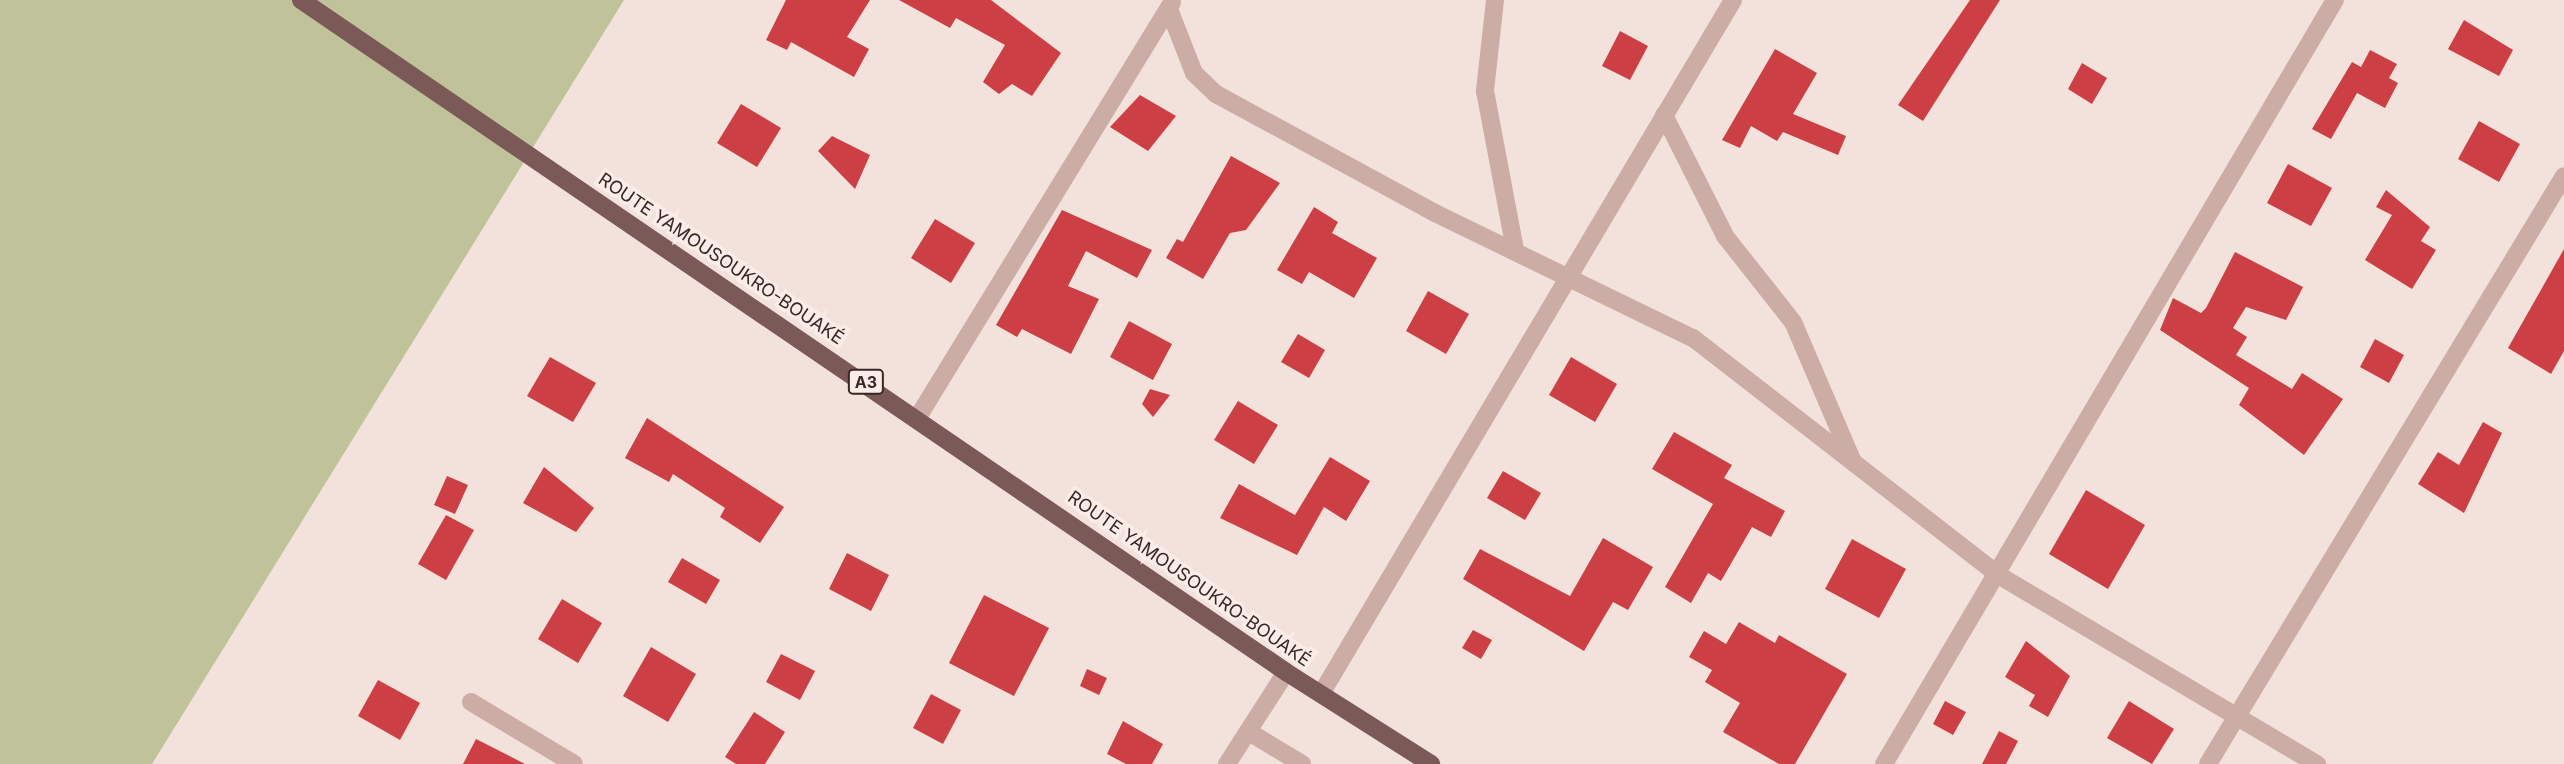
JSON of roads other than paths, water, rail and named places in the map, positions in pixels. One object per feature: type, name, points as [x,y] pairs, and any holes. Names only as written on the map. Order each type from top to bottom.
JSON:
[{"type":"main road","name":"ROUTE YAMOUSOUKRO-BOUAKÉ","points":[[301,0],[918,417],[1286,672],[1431,764]]},
{"type":"street","points":[[1495,0],[1485,91],[1515,250]]},
{"type":"street","points":[[1321,694],[1733,0]]},
{"type":"street","points":[[1884,764],[2000,576],[2335,0]]},
{"type":"street","points":[[918,417],[1172,4]]},
{"type":"street","points":[[1172,4],[1194,74],[1216,94],[1567,278],[1693,338],[1854,466],[2000,576],[2317,764]]},
{"type":"street","points":[[1664,115],[1725,236],[1793,322],[1854,466]]},
{"type":"street","points":[[2208,764],[2564,176]]},
{"type":"street","points":[[1227,764],[1286,672]]},
{"type":"street","points":[[471,702],[574,764]]},
{"type":"street","points":[[1249,732],[1302,764]]}]
